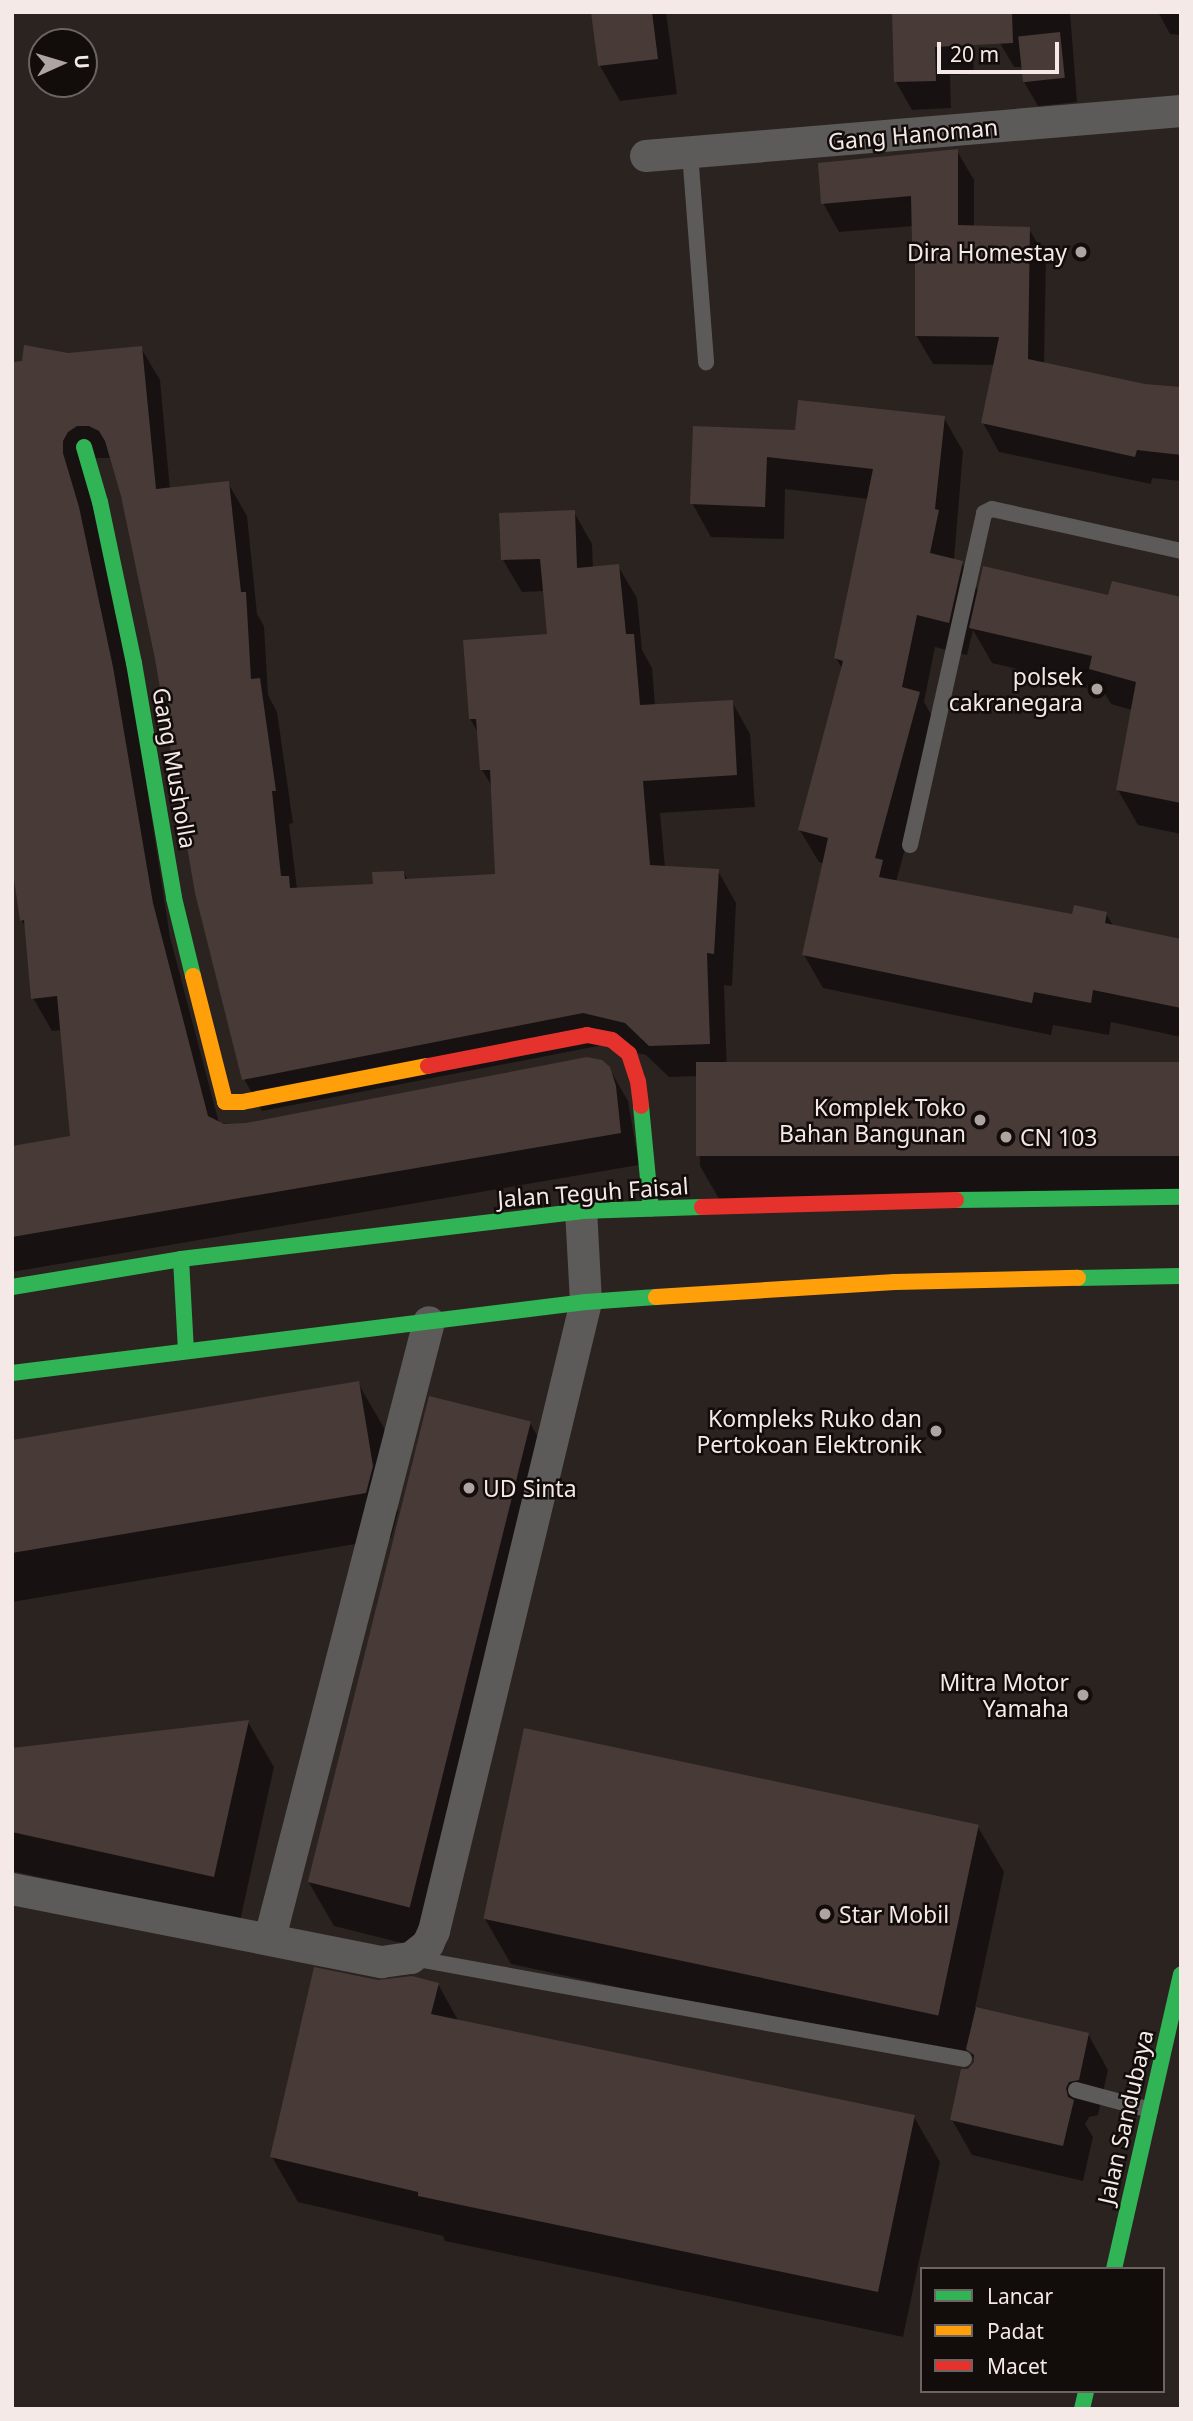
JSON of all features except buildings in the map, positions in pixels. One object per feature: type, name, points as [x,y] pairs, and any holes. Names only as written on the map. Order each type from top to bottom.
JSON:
[{"type":"main road","name":"Gang Musholla","points":[[84,447],[109,540],[134,663],[174,898],[225,1102],[242,1102],[587,1035],[612,1040],[629,1054],[638,1081],[651,1209]]},
{"type":"main road","name":"Jalan Teguh Faisal","points":[[12,1287],[181,1259],[581,1211],[1181,1197]]},
{"type":"main road","points":[[181,1259],[186,1350]]},
{"type":"main road","points":[[12,1373],[586,1302],[895,1282],[1181,1276]]},
{"type":"main road","name":"Jalan Sandubaya","points":[[1114,2267],[1181,1975]]},
{"type":"street","name":"Gang Hanoman","points":[[646,156],[1181,111]]},
{"type":"street","points":[[12,1889],[382,1962],[411,1958],[428,1944],[434,1931],[586,1302],[581,1211]]},
{"type":"street","points":[[270,1938],[429,1322]]},
{"type":"lane","points":[[690,153],[706,362]]},
{"type":"lane","points":[[909,845],[984,513],[992,509],[1181,551]]},
{"type":"lane","points":[[411,1958],[964,2059]]},
{"type":"lane","points":[[1076,2090],[1150,2110]]},
{"type":"traffic: fast","points":[[84,447],[100,502],[134,663],[174,898],[193,976]]},
{"type":"traffic: fast","points":[[641,1106],[651,1209]]},
{"type":"traffic: fast","points":[[956,1200],[1181,1197]]},
{"type":"traffic: fast","points":[[12,1287],[181,1259],[581,1211],[702,1207]]},
{"type":"traffic: fast","points":[[181,1259],[186,1350]]},
{"type":"traffic: fast","points":[[1078,1278],[1181,1276]]},
{"type":"traffic: fast","points":[[12,1373],[586,1302],[656,1297]]},
{"type":"traffic: fast","points":[[1114,2267],[1181,1975]]},
{"type":"traffic: fast","points":[[1082,2409],[1086,2393]]},
{"type":"traffic: slow","points":[[193,976],[225,1102],[242,1102],[428,1066]]},
{"type":"traffic: slow","points":[[656,1297],[895,1282],[1078,1278]]},
{"type":"traffic: jam","points":[[428,1066],[587,1035],[612,1040],[629,1054],[638,1081],[641,1106]]},
{"type":"traffic: jam","points":[[702,1207],[956,1200]]},
{"type":"place","name":"Dira Homestay","points":[[1081,252]]},
{"type":"place","name":"polsek cakranegara","points":[[1097,689]]},
{"type":"place","name":"Komplek Toko Bahan Bangunan","points":[[980,1120]]},
{"type":"place","name":"CN 103","points":[[1006,1137]]},
{"type":"place","name":"Kompleks Ruko dan Pertokoan Elektronik","points":[[936,1431]]},
{"type":"place","name":"UD Sinta","points":[[469,1488]]},
{"type":"place","name":"Mitra Motor Yamaha","points":[[1083,1695]]},
{"type":"place","name":"Star Mobil","points":[[825,1914]]}]
